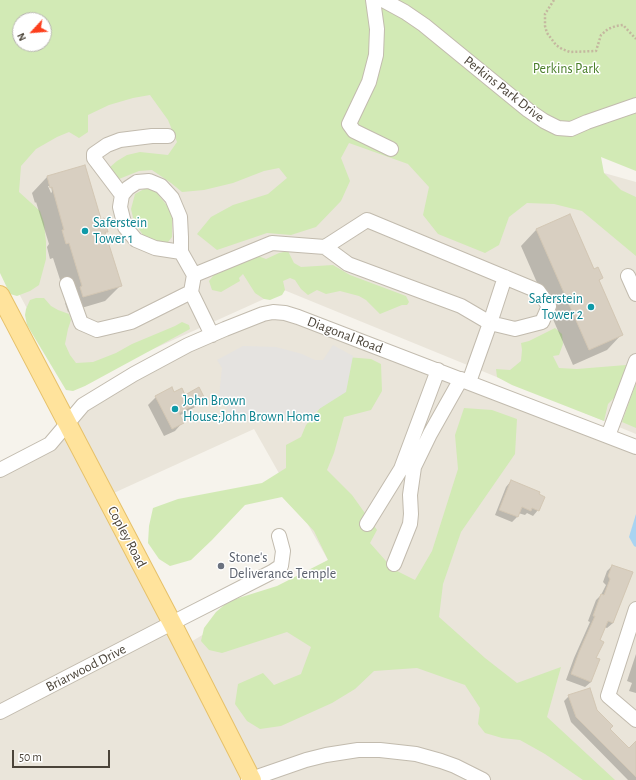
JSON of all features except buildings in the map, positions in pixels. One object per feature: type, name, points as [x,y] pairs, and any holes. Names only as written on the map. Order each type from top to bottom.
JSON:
[{"type":"main road","name":"Copley Road","points":[[0,295],[172,622],[251,780]]},
{"type":"street","points":[[373,0],[377,29],[376,54],[369,82],[349,124],[354,131],[391,149]]},
{"type":"street","name":"Perkins Park Drive","points":[[384,0],[424,25],[528,110],[544,122],[558,128],[571,129],[636,105]]},
{"type":"street","points":[[122,195],[94,158],[94,154],[107,145],[120,140],[152,136],[168,136]]},
{"type":"street","points":[[181,252],[155,248],[136,240],[125,227],[121,218],[120,207],[122,195],[128,188],[137,182],[149,181],[160,186],[172,198],[180,217],[182,237],[181,252],[194,275],[191,292],[212,335]]},
{"type":"street","points":[[194,275],[272,243],[325,247],[348,264],[461,306],[490,323],[515,329],[542,322],[548,306],[538,291],[367,220],[325,247]]},
{"type":"street","points":[[628,276],[636,294]]},
{"type":"street","points":[[394,564],[410,524],[410,495],[414,467],[430,434],[465,381],[490,323],[504,277]]},
{"type":"street","points":[[67,284],[81,323],[97,330],[131,322],[191,292]]},
{"type":"street","name":"Diagonal Road","points":[[0,470],[50,444],[66,423],[83,405],[134,374],[188,345],[263,314],[274,312],[285,313],[298,317],[636,447]]},
{"type":"street","points":[[608,436],[636,361]]},
{"type":"street","points":[[367,524],[401,469],[438,370]]},
{"type":"street","name":"Briarwood Drive","points":[[0,712],[172,622],[272,572],[281,566],[283,551],[279,536]]},
{"type":"street","points":[[636,609],[608,696],[636,720]]},
{"type":"street","points":[[251,780],[326,755],[358,750],[380,750],[416,754],[455,766],[483,780]]},
{"type":"path","points":[[554,0],[545,14],[545,26],[547,33],[556,45],[562,49],[570,52],[596,51],[601,35],[608,29],[623,25],[636,39]]},
{"type":"shaded area","points":[[141,81],[604,173],[636,182],[636,434],[284,290],[69,387],[0,258],[0,148]]},
{"type":"shaded area","points":[[273,312],[636,447],[636,780],[0,780],[0,470],[50,444],[66,423],[134,374]],"holes":[[[254,429],[328,560],[184,646],[105,497]]]},
{"type":"shaded area","points":[[333,345],[353,356],[346,392],[308,416],[288,420],[257,421],[242,419],[230,413],[219,396],[222,368],[217,360],[243,346],[276,347],[302,354],[315,360],[323,360]]},
{"type":"green space","name":"Perkins Park","points":[[0,0],[636,0],[636,171],[601,157],[604,173],[621,190],[636,197],[636,256],[582,211],[554,204],[527,203],[509,217],[499,245],[485,253],[438,234],[423,215],[429,187],[408,164],[349,143],[341,158],[350,181],[341,201],[316,227],[291,235],[267,233],[217,250],[197,234],[211,217],[233,205],[268,194],[287,178],[279,168],[264,171],[233,183],[204,190],[182,192],[152,170],[139,171],[114,181],[109,168],[117,161],[127,155],[140,152],[168,155],[177,142],[168,120],[150,95],[109,105],[88,115],[88,132],[79,138],[69,132],[57,137],[36,149],[21,166],[19,192],[40,211],[44,223],[46,259],[39,285],[30,291],[17,296],[10,294],[0,273]]},
{"type":"green space","points":[[144,189],[151,189],[156,192],[169,208],[172,218],[172,237],[168,242],[164,243],[147,238],[143,235],[134,222],[131,209],[135,194]]},
{"type":"green space","points":[[288,251],[294,263],[301,267],[333,265],[350,275],[406,296],[409,302],[407,305],[402,305],[380,314],[366,300],[359,296],[340,291],[326,294],[317,290],[308,295],[301,289],[295,280],[290,278],[283,281],[285,290],[282,295],[270,300],[264,299],[255,293],[243,274],[239,278],[240,281],[221,292],[212,290],[209,281],[217,271],[255,255],[266,259]]},
{"type":"green space","points":[[44,298],[51,306],[69,314],[71,320],[65,344],[76,363],[93,362],[116,353],[132,344],[182,322],[189,325],[190,329],[85,386],[73,391],[66,390],[27,325],[25,315],[26,309],[30,300]]},
{"type":"green space","points":[[555,328],[562,334],[563,344],[559,355],[553,356],[559,368],[577,369],[626,365],[623,379],[616,396],[608,404],[604,421],[512,385],[497,377],[496,369],[510,370],[521,361],[521,343],[529,341]]},
{"type":"green space","points":[[346,357],[371,359],[381,364],[382,391],[371,410],[344,417],[334,453],[327,470],[352,495],[377,530],[370,543],[393,569],[415,580],[432,551],[458,469],[455,435],[464,408],[492,410],[517,419],[515,454],[461,532],[443,584],[439,617],[485,658],[517,683],[561,667],[547,717],[615,780],[583,780],[545,754],[520,740],[502,738],[485,733],[478,724],[480,708],[465,685],[417,668],[374,671],[355,689],[332,703],[281,726],[260,729],[247,721],[235,704],[238,684],[263,673],[274,685],[301,674],[311,647],[287,632],[222,653],[209,650],[201,641],[204,628],[216,612],[229,601],[277,586],[328,560],[314,531],[282,497],[245,505],[191,560],[170,566],[159,559],[148,543],[149,526],[153,508],[178,499],[262,483],[286,468],[286,445],[301,437],[306,425],[331,395]]},
{"type":"green space","points":[[636,383],[636,428],[622,422]]},
{"type":"water","points":[[636,514],[636,547],[629,537]]},
{"type":"place","name":"Saferstein Tower 1","points":[[85,231]]},
{"type":"place","name":"Saferstein Tower 2","points":[[591,307]]},
{"type":"place","name":"John Brown House;John Brown Home","points":[[175,409]]},
{"type":"place","name":"Stone's Deliverance Temple","points":[[221,566]]}]
